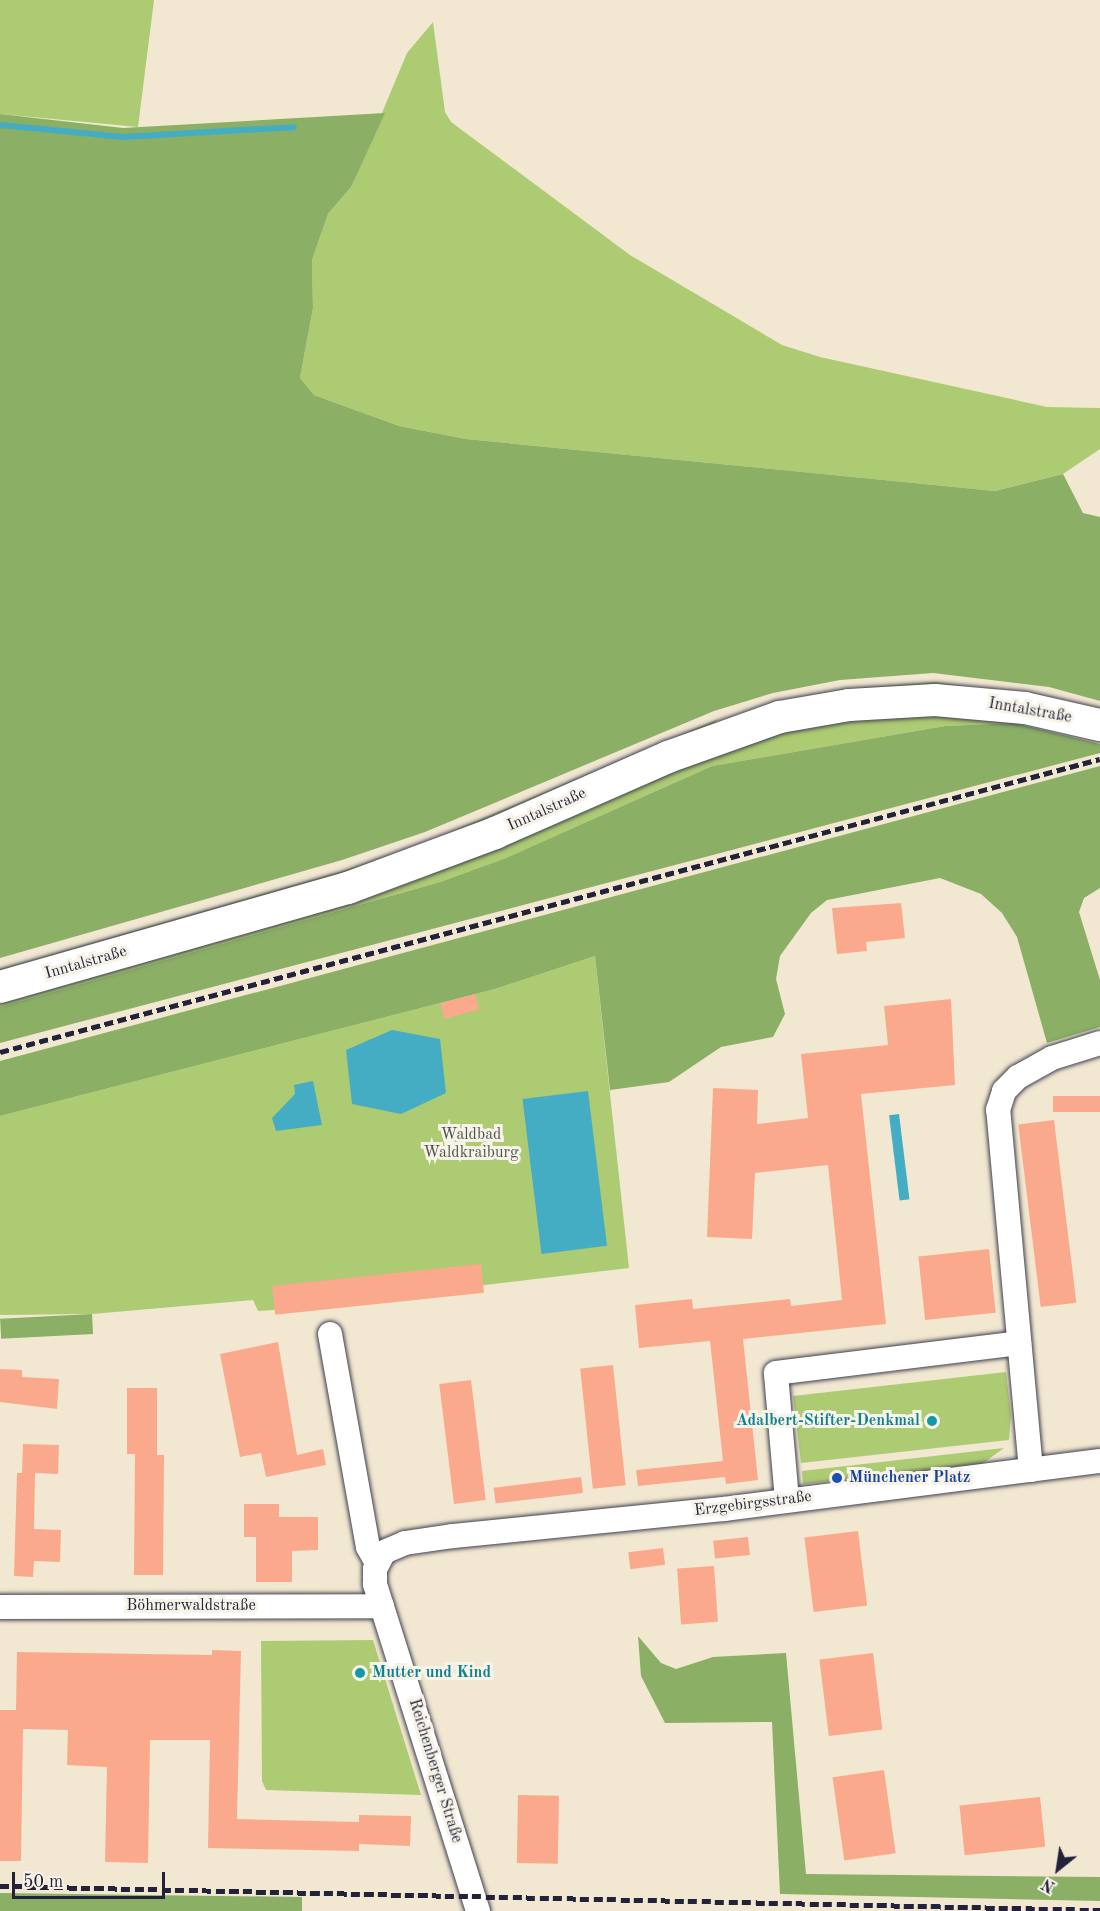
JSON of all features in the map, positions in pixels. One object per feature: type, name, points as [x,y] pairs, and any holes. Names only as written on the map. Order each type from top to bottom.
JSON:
[{"type":"main road","name":"Inntalstraße","points":[[0,987],[348,888],[485,837],[668,757],[780,717],[900,700],[1025,708],[1100,725]]},
{"type":"street","points":[[1031,1470],[997,1123],[1004,1091],[1032,1068],[1100,1043]]},
{"type":"street","name":"Reichenberger Straße","points":[[330,1334],[368,1547],[377,1563],[374,1575],[478,1911]]},
{"type":"street","points":[[788,1500],[776,1373],[1019,1343]]},
{"type":"street","name":"Erzgebirgsstraße","points":[[377,1563],[384,1552],[405,1543],[788,1500],[1100,1461]]},
{"type":"street","name":"Böhmerwaldstraße","points":[[0,1607],[382,1606]]},
{"type":"green space","points":[[0,0],[154,0],[138,127],[0,114]]},
{"type":"green space","points":[[433,22],[445,112],[451,122],[630,255],[782,345],[820,357],[1047,407],[1100,408],[1100,449],[1063,474],[995,491],[466,439],[399,426],[314,395],[300,378],[313,308],[312,260],[328,214],[351,187],[407,53]]},
{"type":"green space","points":[[385,113],[351,187],[328,214],[312,260],[313,308],[300,378],[314,395],[399,426],[466,439],[995,491],[1063,474],[1083,513],[1100,517],[1100,701],[1049,687],[933,673],[840,680],[773,693],[714,711],[425,832],[342,860],[0,958],[0,114],[123,128]]},
{"type":"green space","points":[[935,682],[1047,698],[778,702],[843,689]]},
{"type":"green space","points":[[901,713],[1014,723],[945,726],[712,766],[506,858],[440,882],[0,1007],[0,999],[785,730]]},
{"type":"green space","points":[[718,719],[711,728],[489,823],[347,876],[0,975],[0,969],[346,870],[429,841]]},
{"type":"green space","points":[[1014,723],[1100,744],[1100,753],[0,1043],[0,1007],[440,882],[506,858],[712,766],[945,726]]},
{"type":"green space","points":[[1100,766],[1100,888],[1084,898],[1079,912],[1100,980],[1100,1027],[1047,1043],[1017,937],[1002,913],[981,894],[940,878],[827,900],[811,913],[780,956],[776,979],[785,1014],[773,1037],[721,1047],[669,1082],[610,1090],[595,956],[495,989],[0,1116],[0,1061]]},
{"type":"green space","name":"Waldbad Waldkraiburg","points":[[595,956],[629,1268],[274,1310],[258,1311],[253,1300],[92,1314],[0,1315],[0,1116],[495,989]]},
{"type":"green space","points":[[92,1314],[93,1334],[1,1339],[0,1319]]},
{"type":"green space","points":[[1006,1372],[1011,1415],[1009,1440],[801,1463],[793,1396]]},
{"type":"green space","points":[[1004,1448],[982,1464],[803,1484],[802,1471]]},
{"type":"green space","points":[[638,1636],[661,1663],[676,1669],[713,1657],[786,1653],[806,1874],[1100,1877],[1100,1901],[780,1894],[772,1722],[665,1723],[641,1676]]},
{"type":"green space","points":[[373,1640],[421,1795],[266,1790],[262,1781],[261,1641]]},
{"type":"green space","points":[[0,1893],[302,1897],[302,1911],[0,1911]]},
{"type":"water","points":[[392,1030],[440,1039],[446,1093],[401,1114],[352,1104],[346,1050]]},
{"type":"water","points":[[313,1081],[322,1125],[276,1131],[272,1118],[295,1094],[294,1085]]},
{"type":"water","points":[[588,1091],[607,1246],[542,1254],[522,1099]]},
{"type":"water","points":[[899,1114],[909,1199],[900,1201],[889,1115]]},
{"type":"building","points":[[901,903],[905,938],[866,942],[867,951],[837,954],[832,908]]},
{"type":"building","points":[[475,994],[479,1009],[444,1019],[440,1003]]},
{"type":"building","points":[[951,999],[955,1085],[861,1094],[886,1324],[743,1339],[758,1480],[726,1484],[725,1477],[638,1486],[636,1470],[723,1461],[710,1341],[639,1348],[635,1305],[692,1299],[693,1309],[790,1299],[791,1306],[842,1300],[828,1165],[755,1173],[752,1239],[707,1237],[713,1088],[758,1090],[757,1124],[808,1118],[801,1054],[888,1045],[884,1006]]},
{"type":"building","points":[[1053,1096],[1100,1096],[1100,1112],[1053,1112]]},
{"type":"building","points":[[1054,1120],[1076,1303],[1041,1307],[1018,1124]]},
{"type":"building","points":[[989,1249],[996,1313],[925,1320],[918,1256]]},
{"type":"building","points":[[481,1264],[484,1293],[275,1315],[272,1286]]},
{"type":"building","points":[[278,1342],[297,1455],[323,1449],[326,1465],[266,1477],[261,1453],[240,1457],[220,1354]]},
{"type":"building","points":[[613,1365],[626,1485],[593,1489],[580,1368]]},
{"type":"building","points":[[0,1369],[22,1370],[22,1377],[59,1379],[57,1409],[0,1402]]},
{"type":"building","points":[[471,1380],[486,1500],[454,1504],[439,1384]]},
{"type":"building","points":[[127,1388],[157,1388],[157,1455],[164,1455],[163,1575],[134,1575],[135,1454],[127,1454]]},
{"type":"building","points":[[23,1444],[59,1445],[58,1474],[35,1473],[34,1529],[61,1530],[60,1562],[34,1561],[33,1577],[14,1576],[17,1473],[22,1473]]},
{"type":"building","points":[[581,1477],[583,1493],[496,1504],[494,1488]]},
{"type":"building","points":[[244,1504],[279,1504],[279,1517],[318,1517],[318,1550],[292,1551],[292,1582],[256,1582],[256,1537],[244,1537]]},
{"type":"building","points":[[858,1531],[867,1605],[814,1612],[804,1538]]},
{"type":"building","points":[[748,1537],[750,1555],[715,1559],[713,1541]]},
{"type":"building","points":[[663,1548],[665,1565],[630,1569],[628,1552]]},
{"type":"building","points":[[714,1566],[718,1622],[681,1624],[677,1569]]},
{"type":"building","points":[[212,1650],[241,1651],[237,1819],[359,1822],[359,1815],[411,1816],[410,1846],[359,1844],[359,1851],[208,1848],[210,1740],[150,1740],[148,1863],[105,1862],[107,1767],[67,1765],[68,1730],[23,1729],[21,1861],[0,1861],[0,1710],[16,1710],[17,1652],[212,1655]]},
{"type":"building","points":[[873,1653],[882,1729],[829,1736],[819,1660]]},
{"type":"building","points":[[884,1770],[896,1853],[844,1860],[833,1777]]},
{"type":"building","points":[[518,1795],[559,1796],[558,1864],[517,1863]]},
{"type":"building","points":[[1040,1797],[1045,1847],[965,1855],[959,1805]]},
{"type":"waterway","points":[[0,125],[123,137],[294,127]]},
{"type":"railway","points":[[0,1052],[1100,759]]},
{"type":"railway","points":[[0,1886],[1100,1910]]},
{"type":"place","name":"Adalbert-Stifter-Denkmal","points":[[932,1421]]},
{"type":"place","name":"Münchener Platz","points":[[837,1478]]},
{"type":"place","name":"Mutter und Kind","points":[[360,1673]]}]
